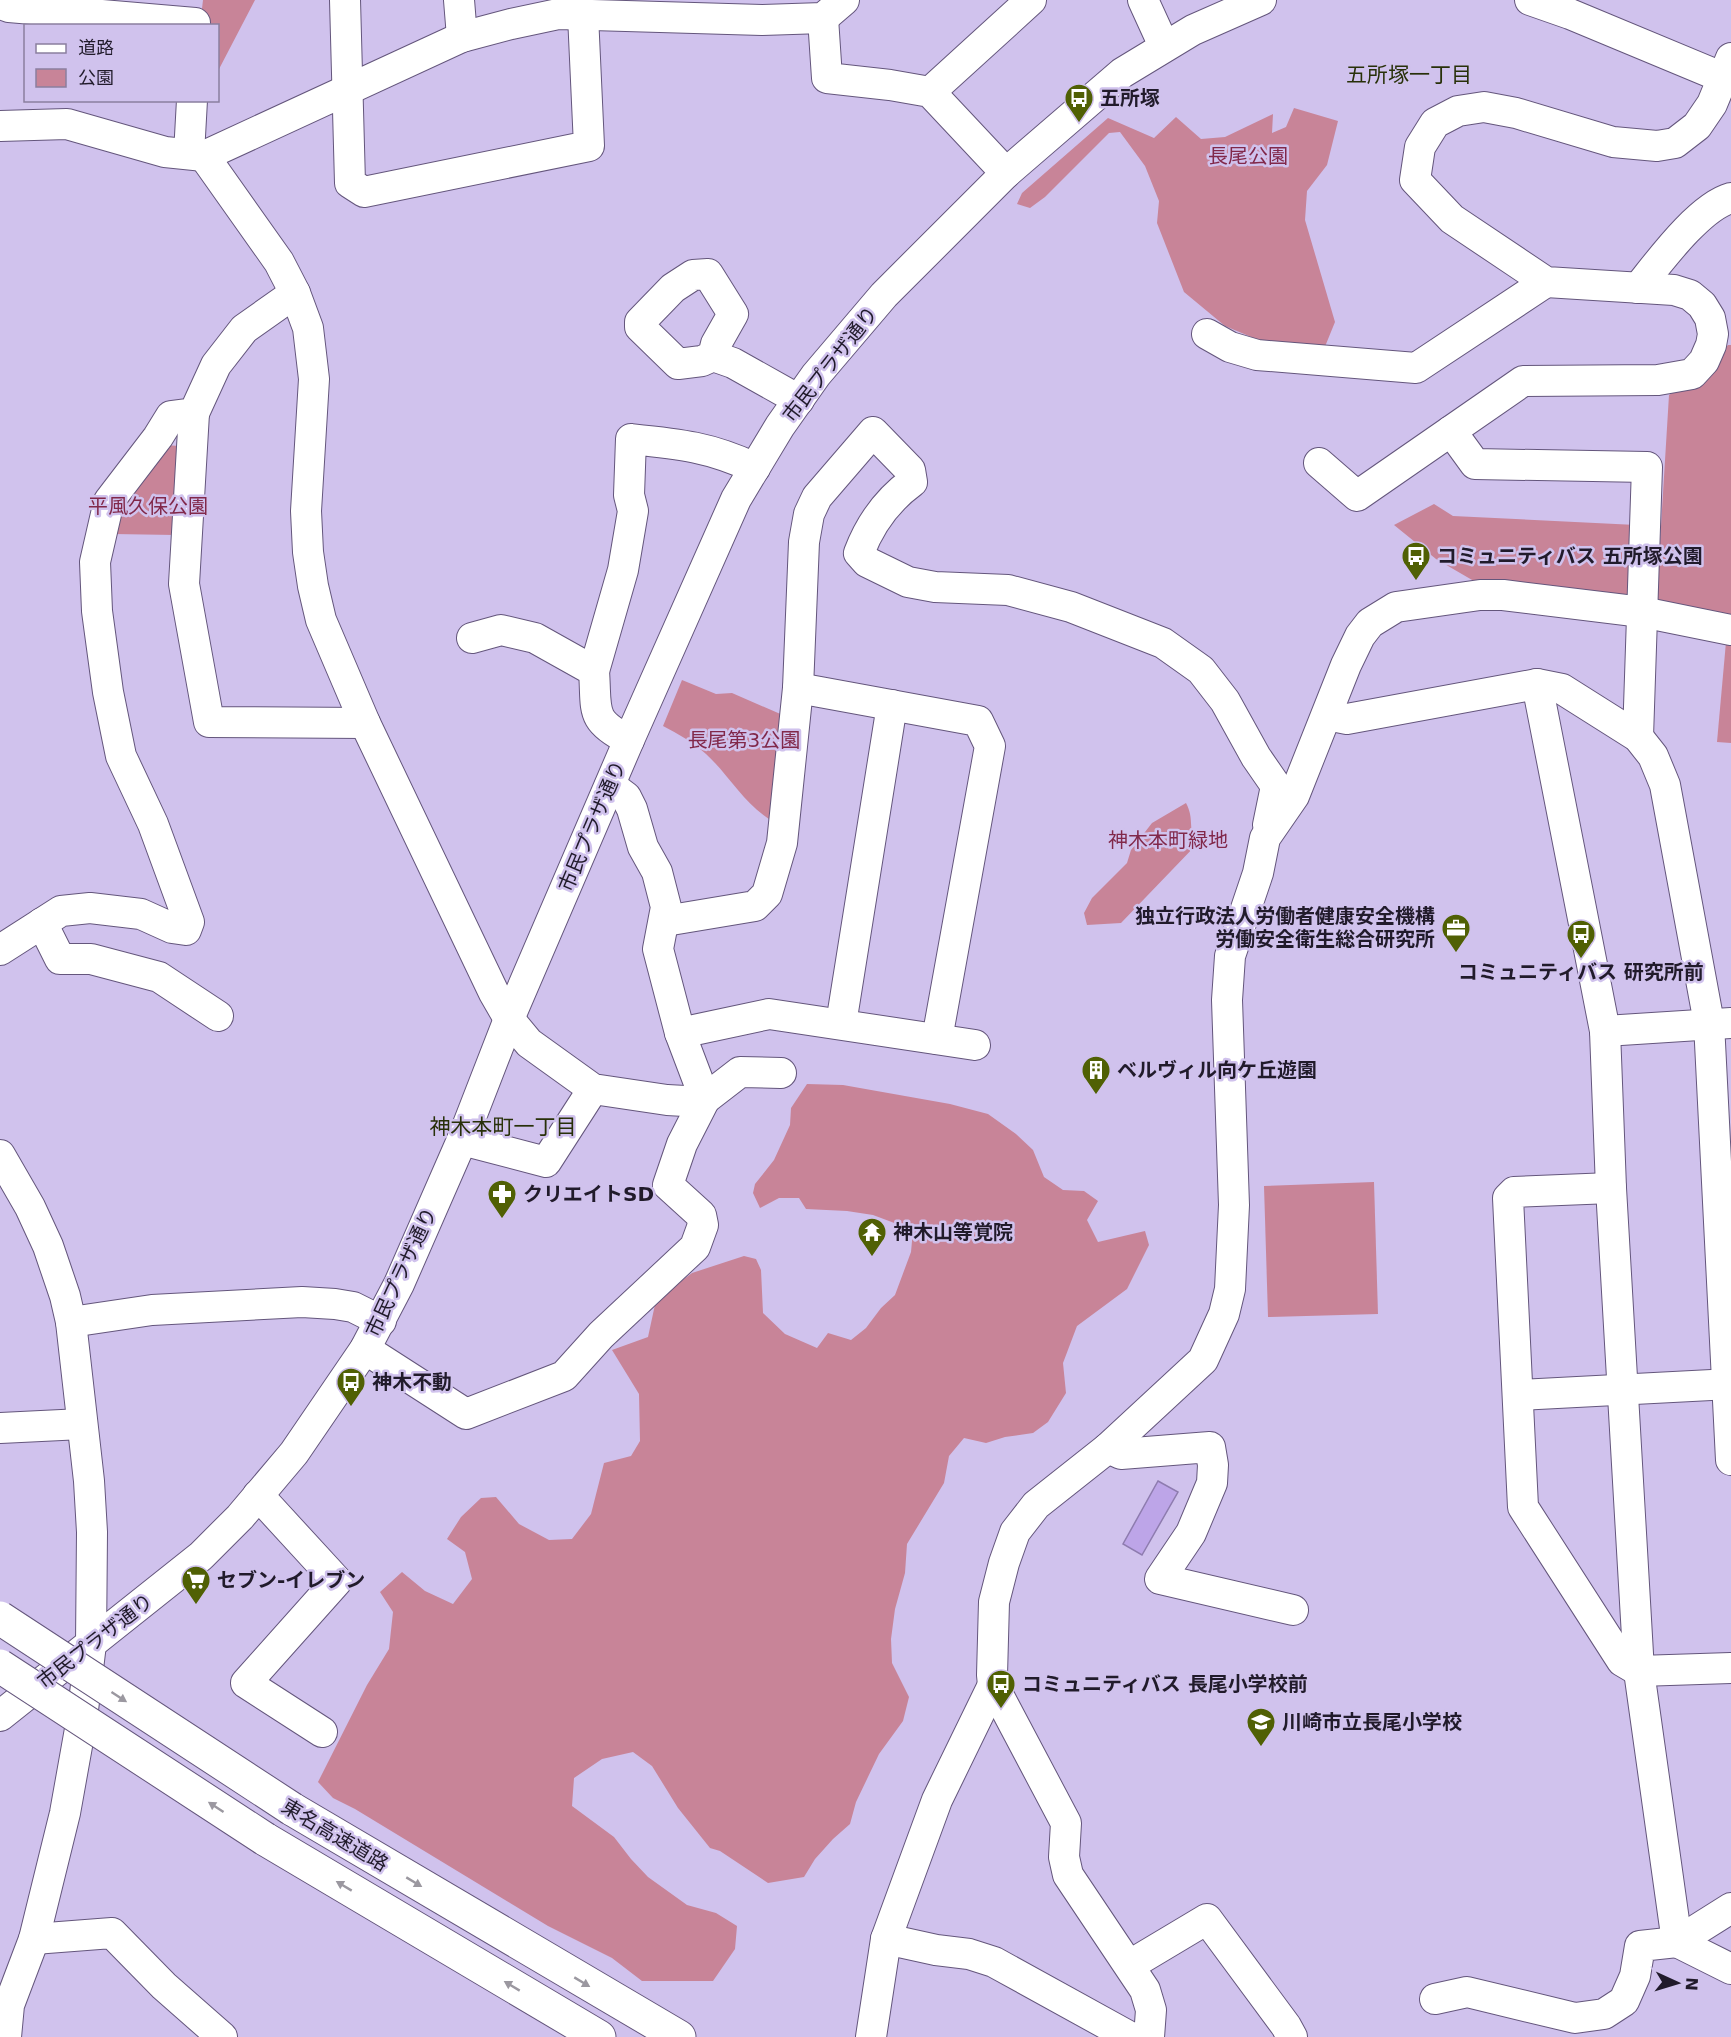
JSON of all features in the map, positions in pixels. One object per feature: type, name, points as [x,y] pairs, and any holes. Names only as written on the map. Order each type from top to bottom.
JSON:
[{"type":"highway","name":"東名高速道路","points":[[0,1618],[292,1809],[679,2037]]},
{"type":"highway","name":"東名高速道路","points":[[0,1666],[265,1839],[599,2037]]},
{"type":"street","points":[[345,0],[350,183],[364,192],[590,146],[566,10]]},
{"type":"street","points":[[459,0],[462,37]]},
{"type":"street","points":[[930,92],[1031,0]]},
{"type":"street","points":[[1143,0],[1164,46]]},
{"type":"street","name":"市民プラザ通り","points":[[1,1713],[201,1556],[294,1453],[365,1349],[381,1321],[462,1140],[509,1019],[736,499],[816,375],[884,295],[1006,173],[1122,72],[1193,30],[1261,0]]},
{"type":"street","points":[[1319,463],[1357,496],[1523,381],[1658,380],[1692,374],[1704,361],[1711,345],[1722,335],[1702,305],[1690,295],[1674,290],[1546,282],[1452,219],[1415,180],[1420,147],[1435,123],[1458,111],[1484,107],[1516,113],[1613,141],[1657,146],[1675,143],[1697,126],[1729,72],[1530,0]]},
{"type":"street","points":[[0,4],[9,7],[100,7],[196,16]]},
{"type":"street","points":[[0,126],[67,124],[165,152],[197,155],[462,37],[566,10],[833,9],[827,78],[930,92],[1006,173]]},
{"type":"street","points":[[192,102],[197,155],[279,262],[295,293],[308,328],[314,378],[306,511],[308,552],[321,620],[365,723],[494,993],[509,1019],[529,1043],[593,1089],[667,1101],[705,1099]]},
{"type":"street","points":[[1638,288],[1694,223],[1720,201],[1731,198]]},
{"type":"street","points":[[1207,334],[1230,347],[1257,355],[1416,368],[1546,282]]},
{"type":"street","points":[[295,293],[244,329],[216,365],[194,413],[184,584],[209,722],[365,723]]},
{"type":"street","points":[[713,356],[733,363],[799,399]]},
{"type":"street","points":[[0,950],[61,911],[90,908],[141,914],[171,928],[186,930],[189,922],[153,824],[121,756],[108,693],[97,611],[95,561],[109,501],[158,437],[171,416],[194,413]]},
{"type":"street","points":[[1451,431],[1475,464],[1647,467],[1638,736]]},
{"type":"street","points":[[665,921],[755,906],[767,894],[782,843],[798,688],[804,542],[809,514],[817,497],[873,432],[910,470],[912,482],[898,492],[868,528],[859,553],[867,562],[908,582],[935,587],[1008,590],[1071,607],[1163,643],[1201,670],[1226,701],[1256,757],[1276,786],[1258,873],[1230,956],[1227,1000],[1234,1205],[1230,1289],[1224,1314],[1203,1360],[1108,1448],[1036,1505],[1015,1532],[994,1602],[993,1685],[1066,1823],[1064,1857],[1068,1875],[1130,1965],[1144,1990],[1151,2010],[1149,2037]]},
{"type":"street","points":[[629,740],[607,728],[597,716],[594,670],[623,570],[633,511],[629,495],[631,439],[681,443],[715,451],[755,468]]},
{"type":"street","points":[[1265,838],[1294,796],[1346,665],[1360,636],[1370,623],[1396,606],[1480,595],[1503,595],[1642,612],[1731,630]]},
{"type":"street","points":[[472,638],[501,630],[535,638],[594,670]]},
{"type":"street","points":[[1328,715],[1347,719],[1537,684],[1562,689],[1638,736],[1653,756],[1665,785],[1720,1023],[1731,1460]]},
{"type":"street","points":[[1537,684],[1605,1031],[1611,1188],[1639,1671],[1677,1942]]},
{"type":"street","points":[[798,688],[978,721],[990,746],[937,1039]]},
{"type":"street","points":[[841,1024],[892,705]]},
{"type":"street","points":[[610,785],[626,797],[632,809],[643,847],[657,873],[666,907],[658,949],[680,1033],[705,1099]]},
{"type":"street","points":[[42,923],[60,959],[91,959],[159,977],[218,1016]]},
{"type":"street","points":[[680,1033],[769,1014],[975,1045]]},
{"type":"street","points":[[1605,1031],[1720,1023]]},
{"type":"street","points":[[365,1349],[466,1414],[564,1377],[601,1335],[695,1247],[703,1225],[701,1215],[668,1185],[682,1144],[705,1099],[740,1072],[781,1073]]},
{"type":"street","points":[[462,1140],[546,1162],[593,1089]]},
{"type":"street","points":[[0,1155],[30,1208],[48,1246],[65,1296],[71,1322],[89,1481],[92,1532],[90,1644],[82,1718],[65,1813],[34,1939],[9,2006],[6,2037]]},
{"type":"street","points":[[1611,1188],[1514,1192],[1508,1198],[1523,1507],[1622,1661],[1639,1671],[1731,1668]]},
{"type":"street","points":[[71,1322],[152,1310],[302,1302],[353,1307],[381,1321]]},
{"type":"street","points":[[1518,1395],[1729,1384]]},
{"type":"street","points":[[0,1428],[81,1424]]},
{"type":"street","points":[[1108,1448],[1121,1454],[1210,1448],[1213,1465],[1212,1483],[1191,1533],[1160,1580],[1293,1610]]},
{"type":"street","points":[[258,1495],[337,1581],[246,1683],[322,1732]]},
{"type":"street","points":[[871,2037],[886,1939],[937,1800],[993,1685]]},
{"type":"street","points":[[1436,1999],[1467,1992],[1575,2018],[1604,2014],[1623,2001],[1635,1976],[1640,1946],[1677,1942],[1731,1908]]},
{"type":"street","points":[[1130,1965],[1207,1919],[1287,2026],[1292,2037]]},
{"type":"street","points":[[34,1939],[112,1933],[164,1986],[222,2037]]},
{"type":"street","points":[[886,1939],[936,1950],[969,1954],[994,1962],[1130,2037]]},
{"type":"street","points":[[1677,1942],[1731,1969]]},
{"type":"green space","points":[[203,0],[255,0],[219,69],[219,24],[200,24]]},
{"type":"green space","name":"長尾公園","points":[[1294,108],[1338,121],[1327,165],[1307,191],[1305,220],[1335,322],[1324,349],[1268,344],[1225,326],[1184,292],[1157,223],[1159,201],[1145,166],[1120,132],[1109,133],[1045,197],[1030,208],[1017,204],[1022,193],[1108,118],[1154,138],[1176,117],[1201,139],[1225,137],[1273,114],[1272,133],[1286,127]]},
{"type":"green space","points":[[1728,345],[1731,345],[1731,622],[1656,608],[1669,395],[1701,373]]},
{"type":"green space","name":"平風久保公園","points":[[165,445],[179,446],[175,535],[113,534],[119,499]]},
{"type":"green space","points":[[1434,504],[1453,516],[1636,525],[1632,591],[1619,602],[1479,584],[1436,559],[1394,525]]},
{"type":"green space","points":[[1726,642],[1731,643],[1731,743],[1717,742]]},
{"type":"green space","name":"長尾第3公園","points":[[682,680],[716,694],[732,693],[785,716],[774,822],[755,808],[701,750],[663,726]]},
{"type":"green space","name":"神木本町緑地","points":[[1186,803],[1192,833],[1197,844],[1121,923],[1087,925],[1084,913],[1092,898],[1127,863],[1131,850],[1152,823]]},
{"type":"green space","points":[[807,1084],[843,1085],[950,1104],[988,1114],[1016,1134],[1033,1150],[1044,1177],[1063,1190],[1084,1191],[1098,1201],[1087,1220],[1098,1242],[1145,1231],[1149,1245],[1127,1289],[1077,1326],[1063,1363],[1066,1393],[1048,1422],[1033,1433],[1005,1437],[986,1443],[964,1438],[949,1456],[944,1483],[907,1544],[905,1573],[895,1609],[891,1639],[892,1663],[909,1697],[903,1721],[879,1754],[856,1802],[850,1824],[815,1859],[804,1877],[768,1883],[720,1851],[710,1848],[678,1808],[652,1766],[633,1752],[602,1759],[574,1778],[572,1806],[614,1837],[648,1877],[687,1905],[716,1913],[737,1926],[735,1949],[713,1981],[642,1981],[612,1958],[548,1926],[355,1809],[333,1798],[318,1782],[367,1685],[389,1649],[393,1612],[380,1592],[402,1572],[425,1591],[453,1604],[472,1579],[465,1552],[447,1539],[461,1517],[481,1498],[496,1497],[519,1524],[549,1540],[572,1539],[591,1514],[604,1463],[631,1456],[640,1441],[639,1394],[612,1350],[648,1337],[656,1300],[692,1273],[744,1256],[756,1259],[761,1270],[763,1313],[785,1334],[817,1348],[828,1333],[851,1340],[866,1328],[881,1308],[895,1295],[911,1252],[913,1230],[873,1215],[806,1209],[799,1198],[779,1198],[760,1208],[753,1193],[755,1184],[774,1160],[790,1125],[791,1108]]},
{"type":"green space","points":[[1374,1182],[1378,1314],[1268,1317],[1264,1186]]},
{"type":"shaded area","points":[[1158,1481],[1178,1492],[1142,1555],[1123,1544]]},
{"type":"place","name":"五所塚","points":[[1079,124]]},
{"type":"place","name":"コミュニティバス 五所塚公園","points":[[1416,582]]},
{"type":"place","name":"独立行政法人労働者健康安全機構 労働安全衛生総合研究所","points":[[1456,954]]},
{"type":"place","name":"コミュニティバス 研究所前","points":[[1581,960]]},
{"type":"place","name":"ベルヴィル向ケ丘遊園","points":[[1096,1096]]},
{"type":"place","name":"クリエイトSD","points":[[502,1220]]},
{"type":"place","name":"神木山等覚院","points":[[872,1258]]},
{"type":"place","name":"神木不動","points":[[351,1408]]},
{"type":"place","name":"セブン-イレブン","points":[[196,1606]]},
{"type":"place","name":"コミュニティバス 長尾小学校前","points":[[1001,1710]]},
{"type":"place","name":"川崎市立長尾小学校","points":[[1261,1748]]},
{"type":"district","name":"五所塚一丁目","points":[[1409,75]]},
{"type":"district","name":"神木本町一丁目","points":[[503,1127]]}]
